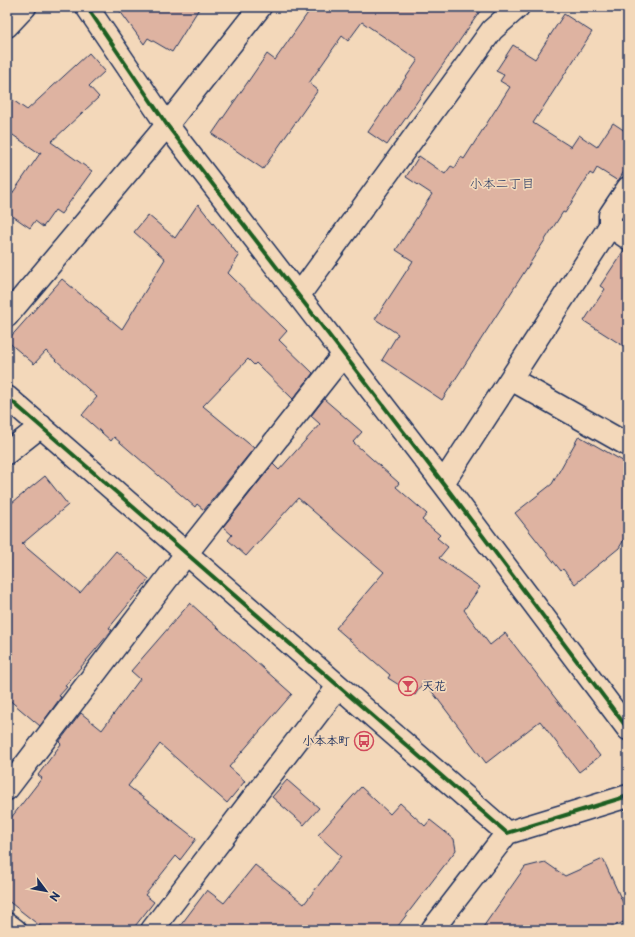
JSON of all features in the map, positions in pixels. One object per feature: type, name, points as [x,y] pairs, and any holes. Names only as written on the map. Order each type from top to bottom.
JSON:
[{"type":"street","points":[[7,26],[25,7]]},
{"type":"street","points":[[87,7],[167,125],[443,483],[628,729]]},
{"type":"street","points":[[7,316],[167,125],[260,7]]},
{"type":"street","points":[[299,295],[492,30],[518,7]]},
{"type":"street","points":[[443,483],[610,226],[610,215],[628,188]]},
{"type":"street","points":[[610,226],[628,238]]},
{"type":"street","points":[[7,789],[186,554],[344,354]]},
{"type":"street","points":[[511,379],[628,445]]},
{"type":"street","points":[[7,397],[507,833]]},
{"type":"street","points":[[7,453],[41,426]]},
{"type":"street","points":[[152,930],[338,687]]},
{"type":"street","points":[[432,930],[507,833],[628,796]]},
{"type":"street","points":[[7,924],[15,930]]},
{"type":"building","points":[[117,7],[200,7],[172,52],[148,38],[144,44]]},
{"type":"building","points":[[312,7],[483,7],[387,145],[368,132],[418,60],[362,22],[348,41],[342,36],[309,83],[318,90],[263,169],[212,134],[267,54],[275,60]]},
{"type":"building","points":[[564,14],[592,32],[533,123],[571,147],[579,135],[597,147],[613,123],[628,133],[628,165],[618,181],[597,168],[593,175],[590,173],[565,213],[563,212],[442,400],[382,360],[398,334],[375,319],[413,261],[396,250],[432,194],[406,177],[419,156],[445,174],[451,166],[455,168],[461,157],[464,159],[510,87],[500,81],[504,75],[496,71],[513,45],[535,59]]},
{"type":"building","points":[[89,53],[105,71],[89,86],[99,97],[51,142],[92,171],[61,214],[55,210],[43,227],[35,221],[30,228],[7,212],[7,201],[41,152],[39,153],[7,131],[7,96],[27,110]]},
{"type":"building","points":[[198,204],[239,256],[228,273],[287,331],[279,340],[313,373],[293,399],[256,363],[254,365],[248,359],[203,406],[254,448],[204,510],[197,504],[195,507],[114,437],[111,441],[82,415],[97,397],[46,351],[34,364],[7,341],[62,279],[122,329],[165,259],[134,232],[148,215],[175,238]]},
{"type":"building","points":[[624,250],[628,250],[628,349],[584,321],[605,289],[600,286]]},
{"type":"building","points":[[324,399],[362,432],[353,442],[399,483],[396,487],[427,514],[422,520],[440,535],[437,538],[448,547],[439,558],[480,587],[464,610],[490,645],[505,633],[600,756],[579,772],[540,721],[486,763],[424,681],[415,695],[388,678],[390,675],[336,628],[384,572],[298,498],[246,556],[228,540],[232,535],[223,527],[273,464],[279,470],[320,424],[311,416]]},
{"type":"building","points":[[579,436],[628,464],[628,533],[619,548],[575,584],[563,569],[561,571],[515,513],[552,484]]},
{"type":"building","points":[[45,476],[68,505],[22,544],[80,593],[116,551],[149,579],[109,628],[112,630],[65,686],[67,687],[59,696],[61,697],[40,726],[7,698],[7,507]]},
{"type":"building","points":[[190,603],[292,694],[229,767],[245,781],[227,803],[160,744],[128,786],[196,839],[180,860],[176,856],[145,895],[154,902],[132,930],[45,930],[7,900],[7,823],[42,778],[38,775],[61,744],[59,742],[81,713],[102,730],[140,679],[131,671]]},
{"type":"building","points":[[287,780],[319,808],[304,825],[272,797]]},
{"type":"building","points":[[361,787],[390,814],[400,803],[425,826],[430,820],[454,839],[456,850],[395,930],[177,930],[207,890],[224,903],[255,865],[304,904],[341,856],[318,835]]},
{"type":"building","points":[[603,859],[628,914],[628,920],[606,930],[481,930],[525,867],[545,862],[565,876]]},
{"type":"cycle path","points":[[87,7],[167,125],[443,483],[628,729]]},
{"type":"cycle path","points":[[7,397],[507,833],[628,796]]},
{"type":"place","name":"天花","points":[[408,686]]},
{"type":"place","name":"小本本町","points":[[364,741]]},
{"type":"district","name":"小本二丁目","points":[[502,183]]}]
